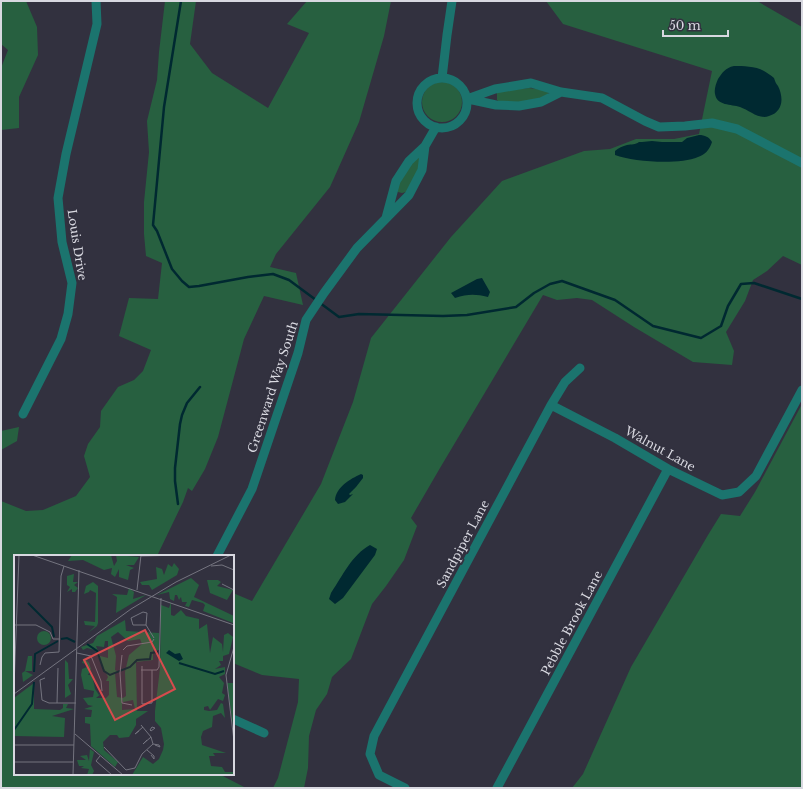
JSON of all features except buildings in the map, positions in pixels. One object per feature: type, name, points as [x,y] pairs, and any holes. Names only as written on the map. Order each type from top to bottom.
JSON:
[{"type":"street","name":"Louis Drive","points":[[23,414],[61,339],[68,314],[72,283],[62,242],[58,198],[66,154],[97,24],[96,1]]},
{"type":"street","points":[[442,78],[452,1]]},
{"type":"street","points":[[442,78],[451,80],[458,84],[464,91],[467,99],[467,107],[464,115],[452,126],[445,128],[436,127],[429,124],[418,112],[418,96],[421,88],[427,82],[434,79],[442,78]]},
{"type":"street","points":[[467,99],[495,89],[531,84],[561,92],[602,98],[659,127],[712,123],[737,129],[802,163]]},
{"type":"street","points":[[467,99],[496,105],[518,106],[541,102],[561,92]]},
{"type":"street","name":"Greenward Way South","points":[[386,219],[396,181],[409,161],[425,146],[436,127]]},
{"type":"street","name":"Greenward Way South","points":[[218,555],[252,489],[298,353],[306,320],[357,248],[409,195],[422,170],[425,146]]},
{"type":"street","name":"Sandpiper Lane","points":[[405,788],[379,775],[370,754],[374,736],[551,405],[565,382],[580,368]]},
{"type":"street","name":"Walnut Lane","points":[[551,405],[615,438],[668,469],[722,495],[739,492],[756,476],[802,390]]},
{"type":"street","name":"Pebble Brook Lane","points":[[497,788],[668,469]]},
{"type":"street","points":[[234,719],[264,733]]},
{"type":"green space","points":[[1,1],[26,1],[37,27],[38,55],[19,97],[19,128],[1,130],[1,68],[8,50],[1,44]]},
{"type":"green space","points":[[165,1],[196,1],[190,44],[212,73],[268,108],[309,33],[287,24],[307,1],[391,1],[384,36],[359,122],[330,187],[276,254],[270,267],[296,273],[303,305],[264,296],[244,339],[218,437],[205,469],[192,491],[188,488],[183,502],[157,555],[14,555],[14,775],[221,775],[246,788],[1,788],[1,501],[26,511],[43,510],[76,496],[90,477],[84,456],[88,444],[100,427],[101,411],[118,387],[134,380],[143,371],[151,350],[119,336],[129,298],[158,299],[162,263],[146,256],[144,202],[149,152],[147,121],[157,80]]},
{"type":"green space","points":[[546,1],[757,1],[802,27],[802,265],[783,256],[767,271],[753,280],[745,301],[726,332],[734,351],[732,365],[693,362],[592,300],[577,298],[557,300],[543,295],[411,518],[417,526],[404,560],[372,604],[351,659],[332,677],[327,694],[316,710],[309,736],[308,768],[304,788],[273,788],[278,778],[298,702],[299,679],[262,675],[234,663],[234,593],[252,601],[321,484],[353,402],[371,338],[451,237],[502,181],[584,151],[610,149],[636,139],[674,139],[699,134],[712,71],[563,24]]},
{"type":"green space","points":[[442,82],[450,84],[456,88],[460,94],[462,102],[460,110],[456,116],[450,120],[442,122],[434,120],[428,116],[424,110],[422,102],[424,94],[428,88],[434,84]]},
{"type":"green space","points":[[529,88],[549,92],[541,99],[519,102],[499,102],[497,100],[497,93],[500,91]]},
{"type":"green space","points":[[420,154],[419,169],[406,192],[398,192],[396,189],[404,172]]},
{"type":"green space","points":[[802,404],[802,788],[572,788],[583,774],[631,667],[708,535],[721,514],[740,516],[755,492]]},
{"type":"green space","points":[[19,427],[17,441],[1,450],[1,431]]},
{"type":"shaded area","points":[[734,66],[757,68],[774,78],[780,91],[781,104],[780,108],[774,114],[762,117],[740,107],[718,101],[716,98],[715,86],[718,79],[726,69]]},
{"type":"shaded area","points":[[699,135],[708,138],[712,142],[711,145],[703,155],[690,159],[656,162],[615,155],[615,151],[619,148],[639,142],[682,142],[687,138]]},
{"type":"shaded area","points":[[482,278],[490,292],[488,297],[472,295],[455,298],[451,293],[477,279]]},
{"type":"shaded area","points":[[361,474],[363,475],[363,478],[349,494],[353,494],[345,502],[338,504],[335,500],[341,487],[348,481]]},
{"type":"shaded area","points":[[370,545],[377,549],[375,555],[343,598],[335,604],[329,599],[331,593],[353,560]]},
{"type":"waterway","points":[[181,1],[164,107],[153,225],[157,231],[172,269],[189,287],[273,274],[289,280],[339,317],[359,314],[443,316],[467,315],[516,307],[534,293],[550,284],[562,281],[615,300],[653,326],[701,338],[721,326],[728,306],[741,284],[754,283],[802,299]]},
{"type":"waterway","points":[[178,504],[175,468],[180,424],[187,403],[200,387]]}]
